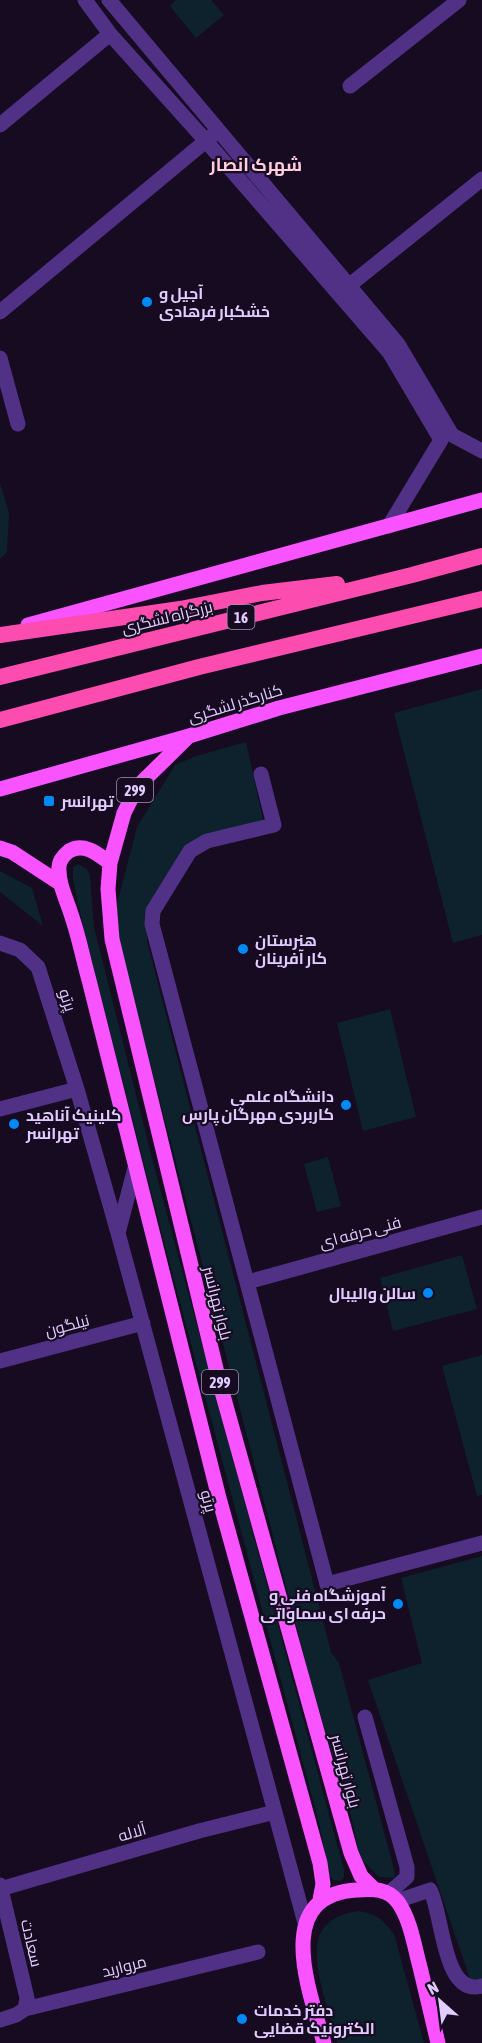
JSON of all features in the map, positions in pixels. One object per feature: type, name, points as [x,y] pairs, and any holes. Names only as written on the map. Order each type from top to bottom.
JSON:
[{"type":"highway","name":"بزرگراه لشگری","points":[[0,677],[482,556]]},
{"type":"highway","points":[[0,634],[180,609],[262,593],[412,575]]},
{"type":"highway","name":"16","points":[[0,720],[199,667],[482,599]]},
{"type":"main road","points":[[0,634],[482,500]]},
{"type":"main road","name":"کنارگذر لشگری","points":[[0,789],[279,708],[482,656]]},
{"type":"main road","name":"بلوار تهرانسر","points":[[189,736],[137,787],[124,813],[110,863],[108,890],[112,939],[219,1381],[351,1853],[361,1876],[386,1894],[409,1926],[438,2043]]},
{"type":"main road","points":[[61,884],[59,865],[65,854],[71,850],[80,847],[95,851],[110,863]]},
{"type":"main road","points":[[0,848],[12,852],[61,884]]},
{"type":"main road","name":"299","points":[[61,884],[73,917],[219,1498],[320,1863],[323,1884],[321,1900]]},
{"type":"main road","points":[[324,2043],[303,1961],[302,1941],[305,1923],[321,1900],[347,1890],[386,1894]]},
{"type":"street","points":[[85,0],[110,34],[212,136]]},
{"type":"street","points":[[109,0],[212,136],[343,290],[388,352],[441,440],[389,526]]},
{"type":"street","points":[[350,86],[459,0]]},
{"type":"street","points":[[0,125],[110,34]]},
{"type":"street","points":[[0,312],[212,136]]},
{"type":"street","points":[[343,290],[482,179]]},
{"type":"street","points":[[343,290],[398,344],[452,435],[482,451]]},
{"type":"street","points":[[0,358],[18,424]]},
{"type":"street","points":[[261,774],[274,825],[207,841],[190,851],[153,911],[152,924],[327,1584],[482,1543]]},
{"type":"street","name":"پرتو","points":[[0,943],[20,950],[38,967],[77,1089],[305,1923]]},
{"type":"street","points":[[0,1108],[77,1089]]},
{"type":"street","points":[[118,1233],[135,1168]]},
{"type":"street","name":"فنی حرفه ای","points":[[248,1282],[482,1217]]},
{"type":"street","name":"نیلگون","points":[[0,1361],[142,1323]]},
{"type":"street","points":[[365,1718],[407,1867],[407,1877],[386,1894]]},
{"type":"street","name":"آلاله","points":[[0,1887],[275,1812]]},
{"type":"street","name":"سعادت","points":[[0,1887],[27,1998],[25,2009]]},
{"type":"street","points":[[386,1894],[428,1890],[432,1893],[450,1966],[461,1983],[478,1987]]},
{"type":"street","name":"مروارید","points":[[0,2020],[16,2015],[25,2009],[258,1952]]},
{"type":"shaded area","points":[[176,0],[211,0],[224,15],[196,38],[170,6]]},
{"type":"shaded area","points":[[0,483],[9,513],[7,552],[0,559]]},
{"type":"shaded area","points":[[482,689],[482,935],[453,943],[394,713]]},
{"type":"shaded area","points":[[246,742],[264,824],[203,838],[150,905],[147,941],[331,1652],[339,1663],[395,1873],[394,1878],[379,1877],[360,1858],[353,1824],[310,1679],[113,920],[137,827],[175,765],[196,756]]},
{"type":"shaded area","points":[[78,864],[87,869],[90,876],[94,927],[154,1166],[344,1870],[344,1877],[341,1881],[333,1880],[330,1876],[318,1819],[171,1269],[84,930],[73,880],[73,867]]},
{"type":"shaded area","points":[[0,871],[32,888],[43,926],[0,892]]},
{"type":"shaded area","points":[[390,1009],[416,1117],[363,1131],[337,1023]]},
{"type":"shaded area","points":[[328,1157],[341,1206],[317,1212],[304,1164]]},
{"type":"shaded area","name":"سالن والیبال","points":[[462,1255],[477,1309],[393,1331],[380,1278]]},
{"type":"shaded area","points":[[482,1355],[482,1495],[477,1496],[442,1366]]},
{"type":"shaded area","points":[[482,1556],[482,1979],[470,1979],[368,1680],[422,1663],[401,1578]]},
{"type":"shaded area","points":[[358,1911],[370,1913],[379,1918],[394,1934],[424,2043],[337,2043],[319,1975],[317,1949],[323,1929],[331,1921],[342,1915]]},
{"type":"place","name":"آجیل و خشکبار فرهادی","points":[[147,302]]},
{"type":"place","name":"تهرانسر","points":[[49,801]]},
{"type":"place","name":"هنرستان کار آفرینان","points":[[243,949]]},
{"type":"place","name":"دانشگاه علمی کاربردی مهرگان پارس","points":[[346,1105]]},
{"type":"place","name":"کلینیک آناهید تهرانسر","points":[[14,1124]]},
{"type":"place","name":"سالن والیبال","points":[[428,1293]]},
{"type":"place","name":"آموزشگاه فنی و حرفه ای سماواتی","points":[[398,1604]]},
{"type":"place","name":"دفتر خدمات الکترونیک قضایی","points":[[242,2019]]},
{"type":"district","name":"شهرک انصار","points":[[256,164]]}]
